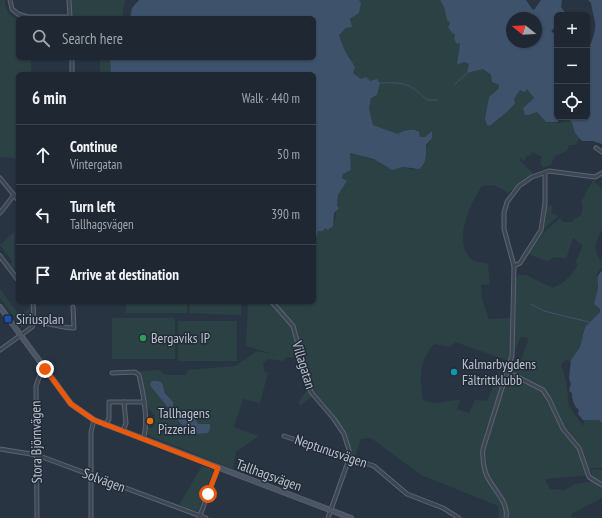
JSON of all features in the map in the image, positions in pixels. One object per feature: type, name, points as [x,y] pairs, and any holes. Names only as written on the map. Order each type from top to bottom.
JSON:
[{"type":"main road","name":"Tallhagsvägen","points":[[0,307],[71,404],[94,420],[351,518]]},
{"type":"street","points":[[10,0],[12,9],[23,16]]},
{"type":"street","points":[[69,0],[70,16]]},
{"type":"street","points":[[72,60],[72,72]]},
{"type":"street","points":[[596,148],[602,152]]},
{"type":"street","points":[[506,518],[507,512],[504,503],[486,475],[482,461],[483,449],[508,372],[513,344],[514,266],[504,229],[504,213],[507,202],[519,186],[532,177],[549,171],[595,177],[602,173]]},
{"type":"street","points":[[514,266],[523,258],[541,230],[545,203],[545,173]]},
{"type":"street","points":[[0,178],[16,198]]},
{"type":"street","points":[[0,213],[14,195]]},
{"type":"street","points":[[0,256],[16,277]]},
{"type":"street","points":[[0,350],[32,327],[34,322],[33,304]]},
{"type":"street","name":"Villagatan","points":[[274,304],[293,326],[311,392],[334,419],[344,434],[349,450],[348,459],[328,518]]},
{"type":"street","points":[[34,322],[51,323],[62,328],[74,328],[73,307]]},
{"type":"street","name":"Stora Björnvägen","points":[[37,518],[36,386],[41,372],[45,369]]},
{"type":"street","points":[[112,373],[135,372],[139,375],[144,402],[145,428],[143,439]]},
{"type":"street","points":[[508,372],[543,390],[549,399],[563,429],[579,448],[589,476],[602,485]]},
{"type":"street","points":[[105,425],[109,419],[109,402],[144,402]]},
{"type":"street","points":[[123,432],[126,423],[124,402]]},
{"type":"street","points":[[91,518],[91,432],[94,420]]},
{"type":"street","name":"Neptunusvägen","points":[[284,436],[292,437],[348,459],[374,466],[407,494],[443,508],[459,518]]},
{"type":"street","name":"Solvägen","points":[[0,449],[37,455],[199,517],[206,518]]},
{"type":"street","points":[[199,517],[218,468]]},
{"type":"green space","points":[[0,0],[5,0],[8,12],[16,19],[16,60],[31,60],[31,72],[16,72],[16,161],[15,158],[0,157]]},
{"type":"green space","points":[[70,0],[125,0],[122,16],[72,16]]},
{"type":"green space","points":[[359,0],[440,0],[444,7],[447,20],[450,23],[448,27],[455,35],[456,43],[460,43],[458,65],[464,62],[469,64],[467,73],[483,68],[499,85],[499,88],[489,100],[487,125],[490,126],[499,120],[520,90],[524,91],[527,89],[534,98],[523,108],[525,115],[537,112],[546,122],[560,123],[562,120],[569,120],[580,138],[575,145],[569,145],[567,151],[555,156],[551,165],[543,168],[540,164],[542,157],[532,152],[530,156],[527,155],[524,161],[520,157],[520,161],[532,172],[532,175],[508,193],[496,186],[482,186],[473,202],[465,222],[463,232],[463,242],[471,259],[488,264],[490,284],[481,285],[482,299],[489,319],[512,318],[516,279],[518,275],[526,275],[553,288],[565,281],[571,275],[578,264],[575,263],[583,246],[573,238],[566,259],[556,257],[547,261],[530,255],[529,253],[542,234],[560,218],[563,222],[573,222],[573,220],[581,215],[583,208],[581,202],[593,180],[602,189],[602,227],[595,247],[596,252],[602,262],[601,269],[597,273],[600,312],[585,327],[580,347],[570,362],[567,360],[561,364],[566,381],[569,406],[583,426],[584,420],[587,419],[599,420],[602,423],[602,468],[590,468],[590,475],[545,479],[550,489],[565,490],[575,484],[593,481],[591,469],[602,470],[602,498],[571,514],[572,518],[499,518],[498,506],[421,475],[371,438],[361,439],[355,456],[353,456],[346,434],[334,416],[315,394],[300,406],[299,401],[311,384],[304,361],[297,357],[286,357],[283,361],[268,359],[263,363],[264,371],[268,373],[260,403],[243,399],[234,427],[259,436],[236,452],[233,469],[145,434],[145,428],[152,428],[155,423],[155,415],[147,407],[140,373],[142,371],[159,370],[165,375],[186,375],[188,370],[235,366],[257,351],[276,355],[246,346],[248,304],[316,304],[316,238],[318,230],[333,223],[335,219],[338,195],[347,181],[342,178],[343,174],[351,170],[349,153],[374,159],[392,170],[403,167],[413,170],[432,138],[431,132],[425,137],[420,137],[416,130],[398,134],[373,125],[369,109],[371,98],[380,83],[361,79],[353,73],[351,58],[344,49],[339,35],[346,28],[361,3]],"holes":[[[521,337],[529,338],[516,372],[499,373],[487,401],[475,400],[469,413],[457,409],[460,400],[438,403],[423,400],[421,370],[425,357],[434,344],[450,347],[455,342],[509,361]],[[152,388],[164,388],[173,407],[194,415],[198,424],[198,434],[182,425]]]},
{"type":"green space","points":[[100,60],[110,60],[111,72],[100,72]]},
{"type":"green space","points":[[546,204],[553,206],[551,213],[558,216],[541,232]]},
{"type":"green space","points":[[14,232],[14,269],[10,264],[13,262],[0,245]]},
{"type":"green space","points":[[0,289],[19,315],[30,308],[33,321],[30,326],[21,327],[0,298]]},
{"type":"green space","points":[[126,304],[187,304],[187,313],[126,313]]},
{"type":"green space","points":[[190,304],[241,304],[241,315],[189,313]]},
{"type":"green space","name":"Bergaviks IP","points":[[112,318],[175,318],[175,359],[112,359]]},
{"type":"green space","points":[[178,321],[237,321],[237,361],[178,361]]},
{"type":"green space","points":[[202,466],[214,469],[198,512],[179,505]]},
{"type":"water","points":[[139,0],[359,0],[361,3],[359,13],[350,19],[352,27],[346,28],[339,35],[344,49],[355,67],[353,73],[361,79],[366,77],[370,81],[377,79],[380,83],[377,95],[371,98],[369,109],[373,125],[398,134],[403,131],[414,130],[419,132],[420,137],[425,137],[432,131],[432,138],[426,145],[426,158],[422,167],[419,169],[403,167],[392,170],[374,159],[350,153],[351,170],[343,174],[342,178],[347,181],[338,195],[337,206],[339,208],[334,213],[333,226],[328,230],[325,228],[323,231],[318,231],[316,238],[316,72],[111,72],[110,60],[316,60],[316,16],[130,16],[132,8]]},
{"type":"water","points":[[440,0],[526,0],[534,10],[541,0],[562,0],[561,7],[565,12],[554,12],[554,28],[551,31],[554,34],[554,120],[559,120],[558,122],[546,122],[537,112],[525,115],[523,108],[534,98],[527,89],[525,92],[520,90],[514,99],[515,103],[513,106],[490,126],[487,125],[485,119],[489,97],[499,88],[499,85],[492,82],[491,75],[483,69],[467,73],[469,64],[464,62],[457,65],[460,43],[457,44],[454,39],[455,35],[448,27],[450,23],[447,20],[444,7]]},
{"type":"water","points":[[588,0],[602,0],[602,144],[593,141],[582,141],[575,133],[570,120],[590,120],[590,45],[595,29],[591,3]]},
{"type":"water","points":[[602,271],[602,423],[599,420],[583,420],[578,414],[579,410],[574,403],[572,393],[569,391],[571,384],[569,378],[571,360],[580,347],[585,327],[600,312],[600,309],[594,304],[598,289],[597,278]]},
{"type":"water","points":[[152,381],[162,383],[165,393],[173,402],[173,407],[194,415],[198,424],[210,424],[208,433],[198,434],[182,425],[152,388],[150,384]]},
{"type":"waterway","points":[[455,84],[467,73]]},
{"type":"waterway","points":[[380,83],[407,85],[428,100],[437,100]]},
{"type":"waterway","points":[[531,304],[544,311],[589,322]]},
{"type":"place","name":"Siriusplan","points":[[8,319]]},
{"type":"place","name":"Bergaviks IP","points":[[143,338]]},
{"type":"place","name":"Kalmarbygdens Fältrittklubb","points":[[454,372]]},
{"type":"place","name":"Tallhagens Pizzeria","points":[[150,421]]},
{"type":"route","points":[[45,369],[71,404],[94,420],[218,468],[208,494]]}]
